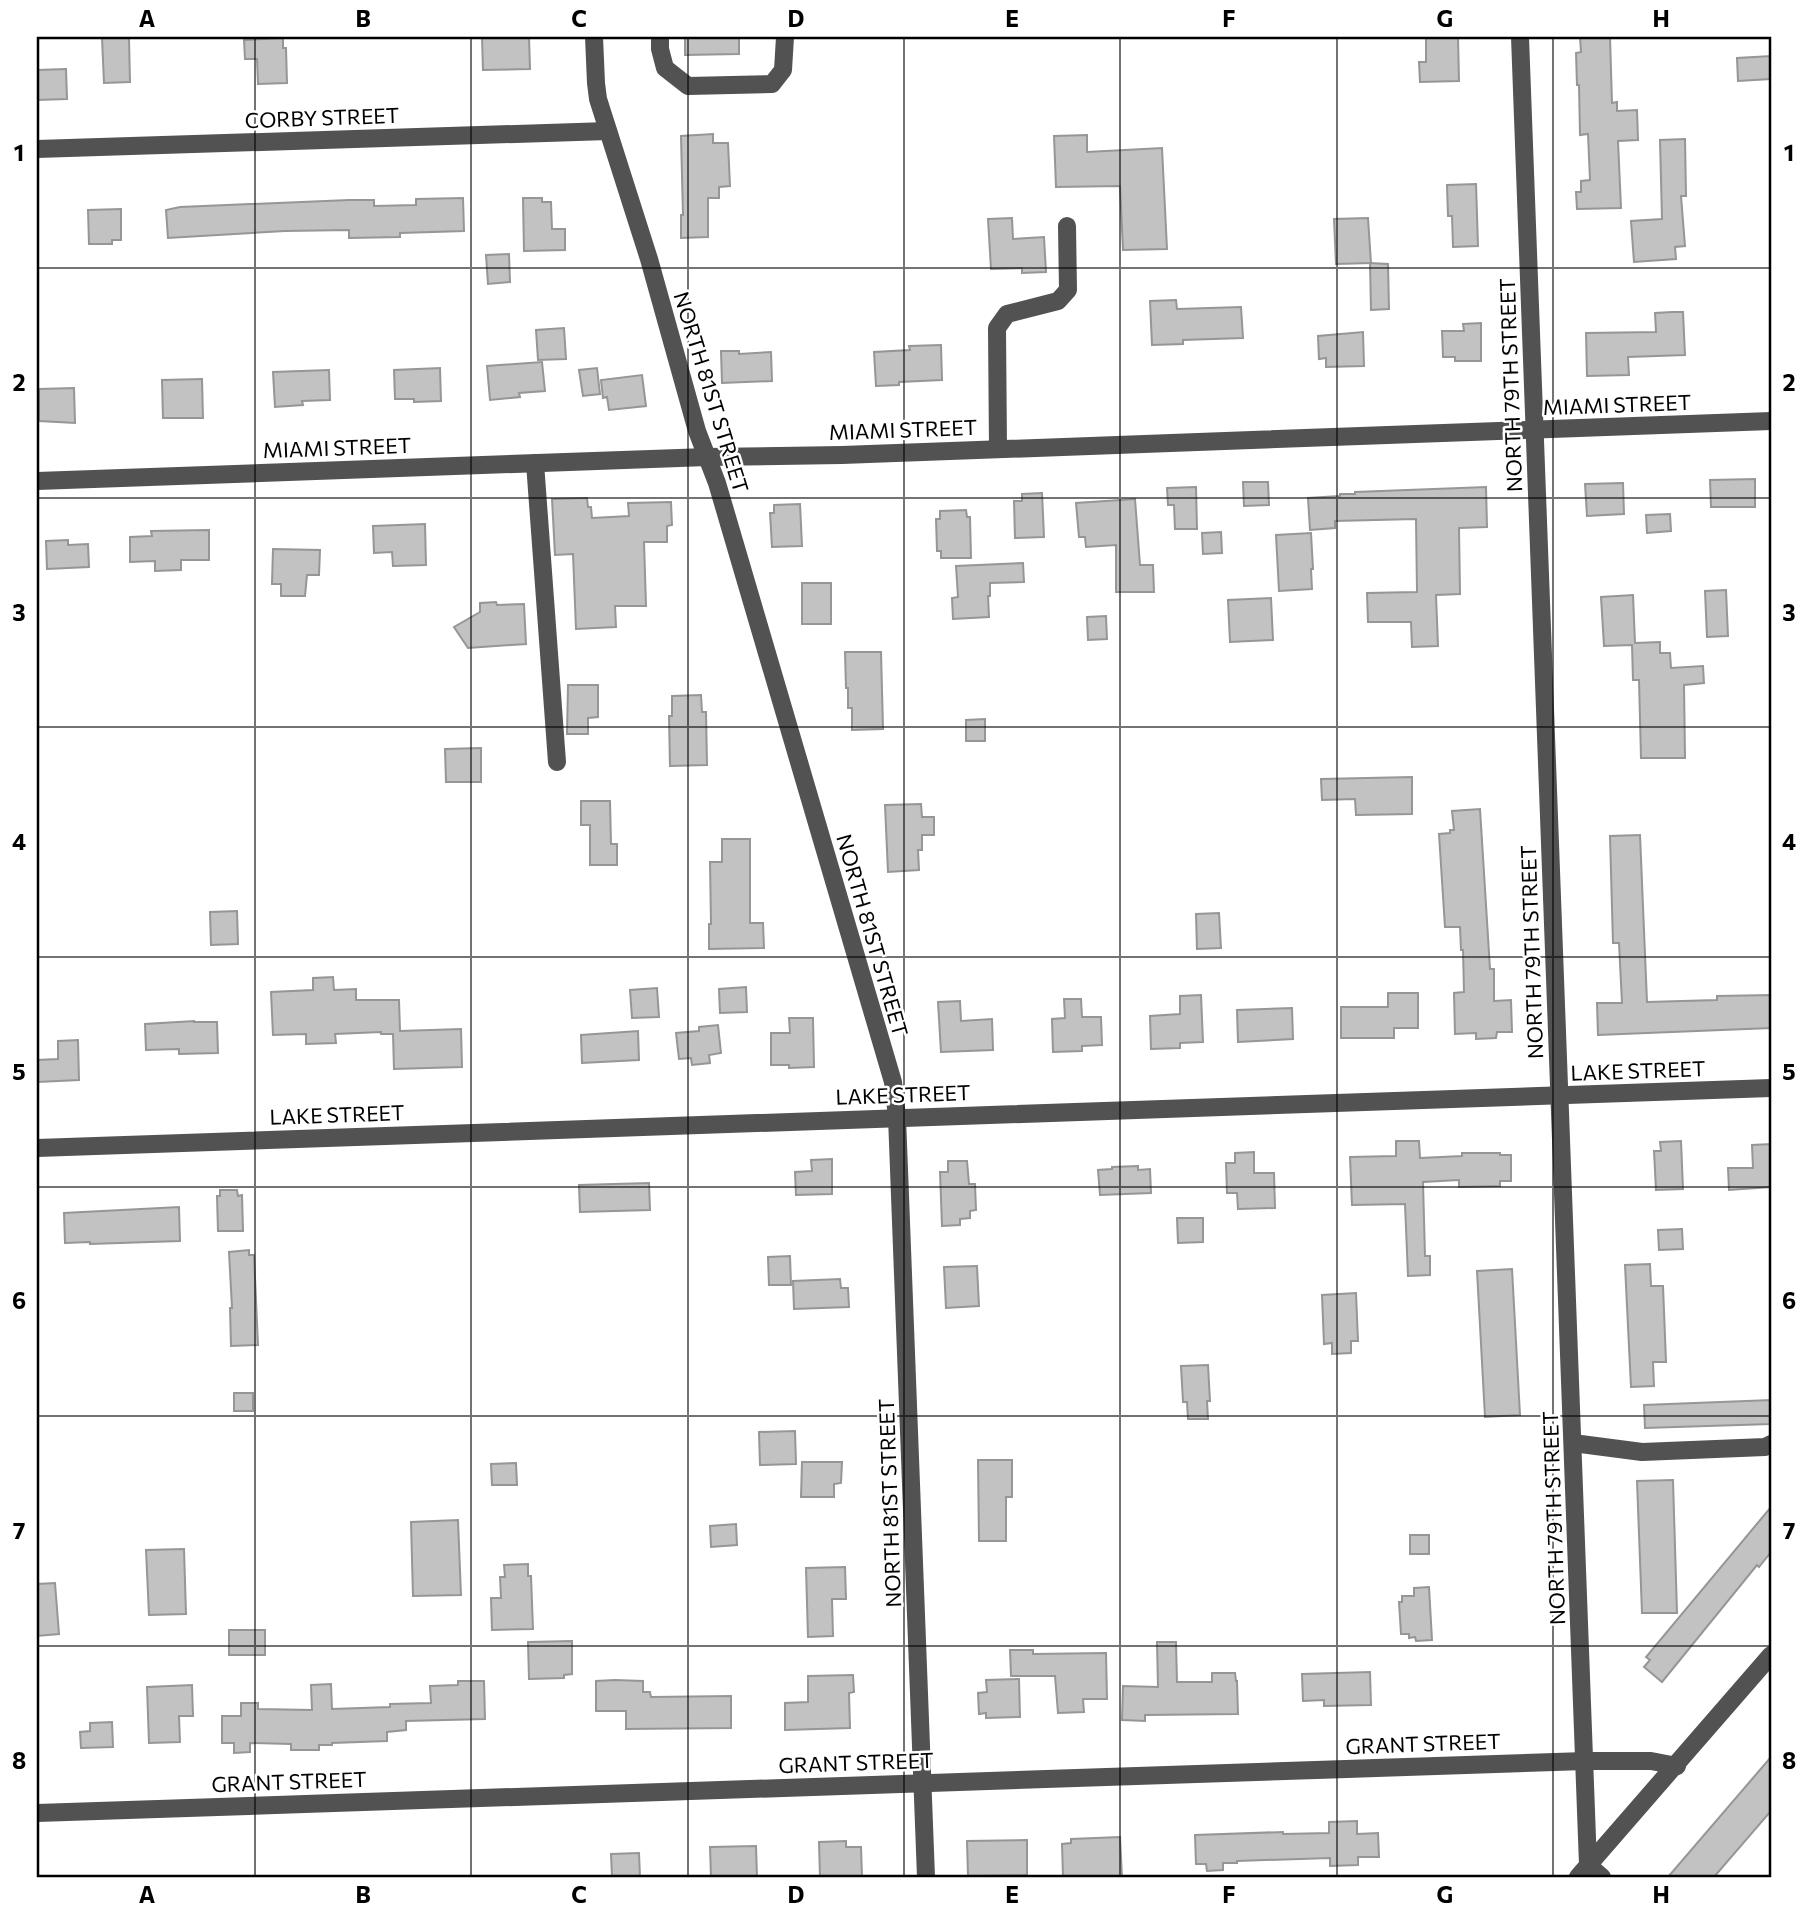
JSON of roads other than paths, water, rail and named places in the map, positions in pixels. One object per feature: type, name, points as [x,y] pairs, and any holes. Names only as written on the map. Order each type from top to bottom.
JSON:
[{"type":"street","name":"NORTH 81ST STREET","points":[[594,37],[598,99],[649,259],[697,431],[717,483],[893,1082],[897,1117],[926,1877]]},
{"type":"street","points":[[660,37],[665,68],[688,86],[772,84],[783,70],[785,37]]},
{"type":"street","name":"NORTH 79TH STREET","points":[[1520,37],[1585,1761],[1583,1871]]},
{"type":"street","name":"CORBY STREET","points":[[37,149],[608,131]]},
{"type":"street","points":[[998,449],[997,328],[1007,314],[1058,301],[1068,290],[1067,226]]},
{"type":"street","name":"MIAMI STREET","points":[[37,481],[1771,421]]},
{"type":"street","points":[[535,463],[557,762]]},
{"type":"street","name":"LAKE STREET","points":[[37,1148],[1771,1088]]},
{"type":"street","points":[[1573,1443],[1642,1452],[1765,1447],[1771,1444]]},
{"type":"street","points":[[1602,1877],[1583,1871],[1771,1655]]},
{"type":"street","name":"GRANT STREET","points":[[37,1813],[1585,1761],[1651,1760],[1676,1766]]}]
